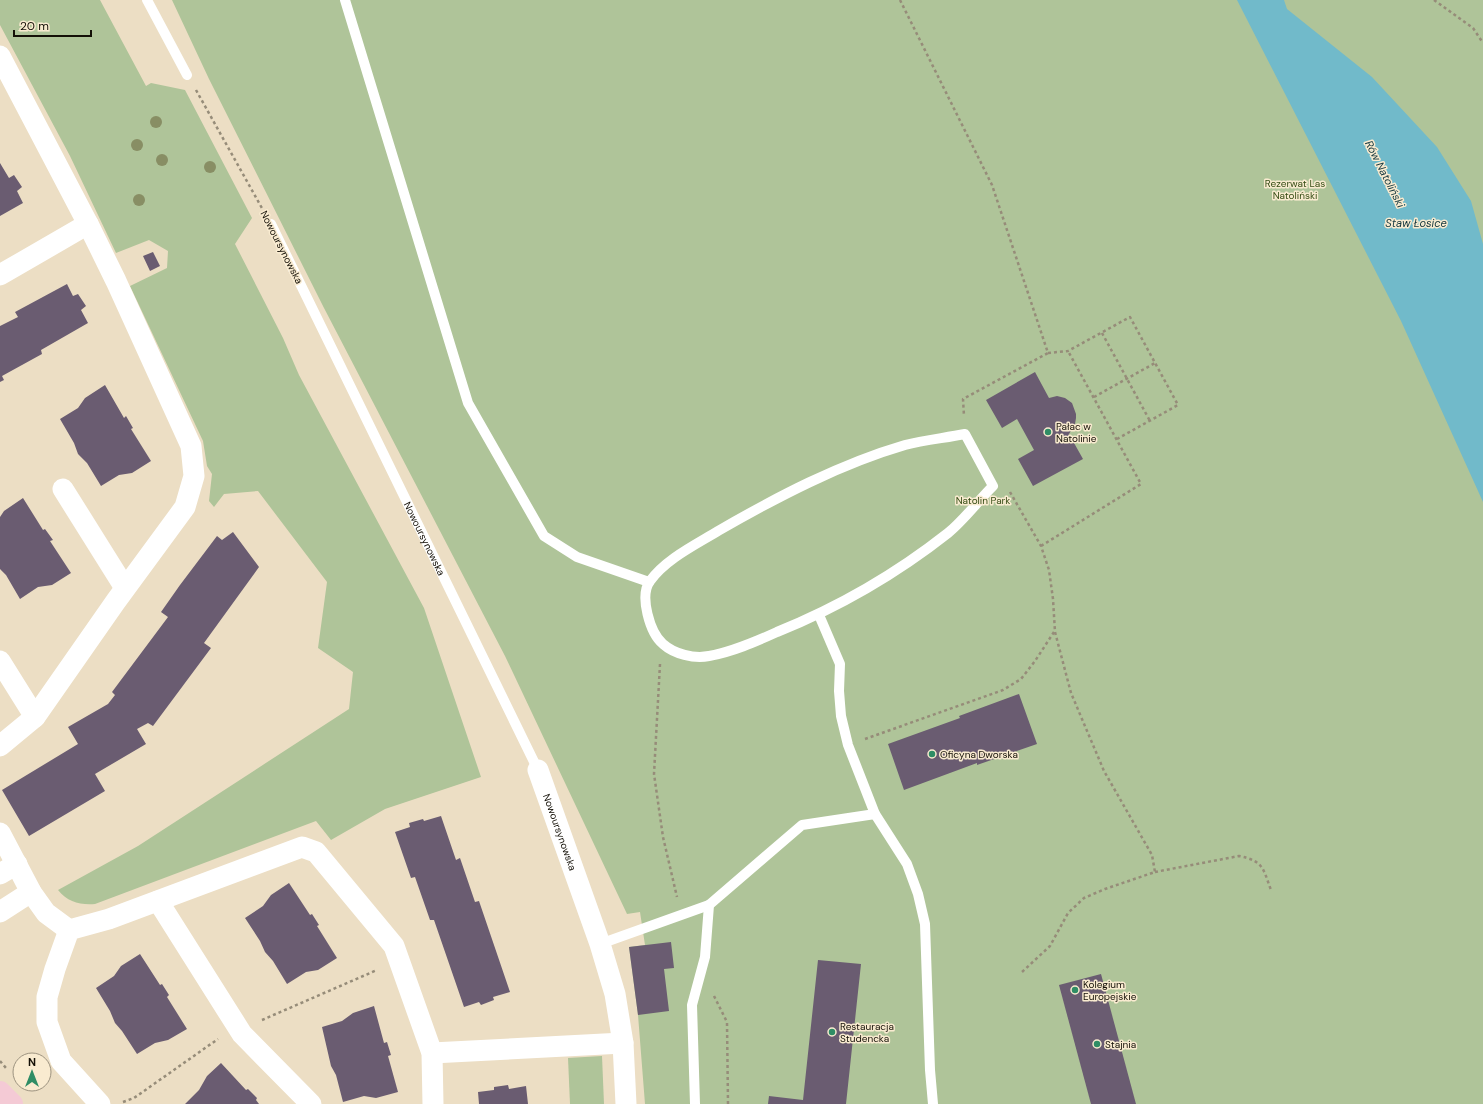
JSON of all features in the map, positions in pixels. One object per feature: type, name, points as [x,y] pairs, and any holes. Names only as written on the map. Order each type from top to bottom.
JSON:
[{"type":"street","points":[[0,56],[88,224],[191,446],[194,476],[185,508],[125,588],[35,717],[0,746]]},
{"type":"street","points":[[0,275],[88,224]]},
{"type":"street","points":[[63,489],[125,588]]},
{"type":"street","points":[[0,661],[35,717]]},
{"type":"street","name":"Nowoursynowska","points":[[538,770],[600,944],[615,994],[623,1043],[626,1104]]},
{"type":"street","points":[[0,833],[8,869],[31,892],[46,913],[69,930]]},
{"type":"street","points":[[69,930],[109,919],[158,902],[302,847],[316,852],[394,946],[432,1053],[433,1104]]},
{"type":"street","points":[[0,912],[31,892]]},
{"type":"street","points":[[158,902],[239,1030],[311,1104]]},
{"type":"street","points":[[69,930],[47,997],[47,1022],[61,1061],[110,1102]]},
{"type":"street","points":[[432,1053],[623,1043]]},
{"type":"street","points":[[0,1092],[12,1104]]},
{"type":"lane","points":[[147,0],[187,75]]},
{"type":"lane","points":[[345,0],[468,403],[544,536],[577,557],[649,582]]},
{"type":"lane","name":"Nowoursynowska","points":[[271,224],[538,770]]},
{"type":"lane","points":[[965,434],[993,486],[950,531],[916,557],[876,583],[819,615],[748,645],[707,657],[678,654],[662,644],[648,622],[646,602],[649,582],[673,560],[706,538],[760,507],[813,481],[864,459],[907,445],[965,434]]},
{"type":"lane","points":[[819,615],[840,664],[841,710],[848,745],[875,814],[907,864],[918,894],[925,924],[930,1070],[933,1104]]},
{"type":"lane","points":[[600,944],[709,905],[802,825],[875,814]]},
{"type":"lane","points":[[695,1104],[692,1005],[705,956],[709,905]]},
{"type":"path","points":[[900,0],[992,185],[1048,354]]},
{"type":"path","points":[[1434,0],[1473,28],[1483,43]]},
{"type":"path","name":"Nowoursynowska","points":[[187,75],[271,224]]},
{"type":"path","points":[[965,434],[963,399],[1048,354],[1068,351],[1130,317],[1178,405],[1117,439]]},
{"type":"path","points":[[1102,333],[1150,421]]},
{"type":"path","points":[[1041,546],[1141,484],[1068,351]]},
{"type":"path","points":[[1094,397],[1155,363]]},
{"type":"path","points":[[993,486],[1012,493],[1041,546],[1049,570],[1054,599],[1054,632],[1071,693],[1104,771],[1152,856],[1155,872]]},
{"type":"path","points":[[848,745],[1003,690],[1021,679],[1035,662],[1054,632]]},
{"type":"path","points":[[662,644],[654,774],[663,837],[681,916]]},
{"type":"path","points":[[1022,972],[1050,946],[1068,913],[1084,898],[1105,889],[1155,872],[1239,856],[1252,859],[1262,865],[1271,890]]},
{"type":"path","points":[[110,1102],[124,1102],[134,1098],[239,1030],[399,960]]},
{"type":"path","points":[[701,970],[727,1022],[728,1104]]},
{"type":"green space","points":[[0,0],[100,0],[146,86],[151,83],[185,90],[252,218],[235,244],[283,338],[299,375],[424,608],[481,777],[385,809],[331,840],[316,821],[95,904],[74,902],[58,890],[138,846],[349,709],[353,672],[318,648],[327,582],[258,491],[224,494],[214,507],[209,501],[212,474],[207,466],[203,441],[130,286],[167,268],[168,251],[149,240],[116,253],[70,156],[0,25]]},
{"type":"green space","name":"Natolin Park","points":[[172,0],[1483,0],[1483,1104],[645,1104],[638,1015],[629,947],[645,945],[640,912],[627,914],[505,656],[324,308],[209,79]]},
{"type":"green space","points":[[602,1056],[604,1104],[570,1104],[568,1058]]},
{"type":"water","name":"Staw Łosice","points":[[1237,0],[1284,0],[1287,9],[1372,77],[1437,147],[1471,201],[1483,244],[1483,502],[1401,321]]},
{"type":"building","points":[[0,163],[9,178],[14,175],[22,187],[17,191],[23,203],[0,216]]},
{"type":"building","points":[[153,252],[160,266],[150,271],[143,256]]},
{"type":"building","points":[[67,284],[73,296],[78,294],[86,306],[81,310],[88,323],[41,350],[42,354],[2,376],[4,380],[0,382],[0,326],[18,317],[15,312]]},
{"type":"building","name":"Pałac w Natolinie","points":[[1035,372],[1049,398],[1057,396],[1065,398],[1072,403],[1076,418],[1075,424],[1069,434],[1083,459],[1033,486],[1018,459],[1034,450],[1017,419],[1002,428],[986,400]]},
{"type":"building","points":[[105,385],[124,418],[126,416],[133,428],[131,429],[151,461],[132,473],[119,475],[101,486],[87,463],[78,454],[74,443],[60,419],[78,408],[85,398]]},
{"type":"building","points":[[23,498],[43,530],[45,529],[53,540],[50,541],[71,573],[52,585],[38,587],[20,599],[6,575],[0,569],[0,517],[4,511]]},
{"type":"building","points":[[233,532],[259,567],[204,643],[211,648],[153,726],[148,723],[137,729],[146,744],[95,774],[105,791],[29,836],[2,790],[78,744],[68,727],[108,704],[115,695],[112,692],[168,617],[161,612],[180,585],[217,536],[222,540]]},
{"type":"building","points":[[1019,694],[1037,744],[977,765],[977,763],[904,790],[888,744],[960,718],[959,716]]},
{"type":"building","points":[[441,816],[456,860],[460,858],[475,902],[479,901],[510,992],[493,997],[494,1000],[481,1005],[479,1002],[464,1007],[434,920],[430,920],[415,877],[411,878],[395,832],[410,827],[409,823],[423,819],[424,821]]},
{"type":"building","points":[[289,883],[310,915],[312,914],[319,925],[317,926],[337,958],[318,970],[306,972],[287,984],[273,961],[265,952],[260,941],[245,918],[263,906],[271,895]]},
{"type":"building","points":[[671,942],[674,968],[664,969],[669,1011],[638,1015],[629,947]]},
{"type":"building","points":[[140,954],[160,985],[162,984],[169,995],[167,997],[187,1029],[168,1040],[155,1043],[137,1054],[115,1023],[110,1011],[96,988],[114,976],[121,966]]},
{"type":"building","name":"Restauracja Studencka","points":[[818,960],[861,964],[846,1104],[768,1104],[769,1096],[803,1100]]},
{"type":"building","name":"Stajnia","points":[[1101,974],[1136,1104],[1091,1104],[1059,985]]},
{"type":"building","points":[[374,1006],[384,1043],[387,1042],[391,1055],[388,1056],[398,1092],[376,1098],[364,1096],[343,1102],[336,1075],[331,1066],[322,1027],[342,1021],[353,1013]]},
{"type":"building","points":[[221,1063],[246,1090],[248,1089],[257,1098],[256,1100],[259,1104],[185,1104],[199,1090],[207,1076]]},
{"type":"building","points":[[508,1085],[509,1089],[526,1086],[528,1104],[479,1104],[478,1092],[494,1090],[494,1087]]},
{"type":"place","name":"Pałac w Natolinie","points":[[1048,432]]},
{"type":"place","name":"Oficyna Dworska","points":[[932,754]]},
{"type":"place","name":"Kolegium Europejskie","points":[[1075,990]]},
{"type":"place","name":"Restauracja Studencka","points":[[832,1032]]},
{"type":"place","name":"Stajnia","points":[[1097,1044]]},
{"type":"water label","name":"Rów Natoliński","points":[[1385,174]]},
{"type":"park label","name":"Rezerwat Las Natoliński","points":[[1295,188]]}]
